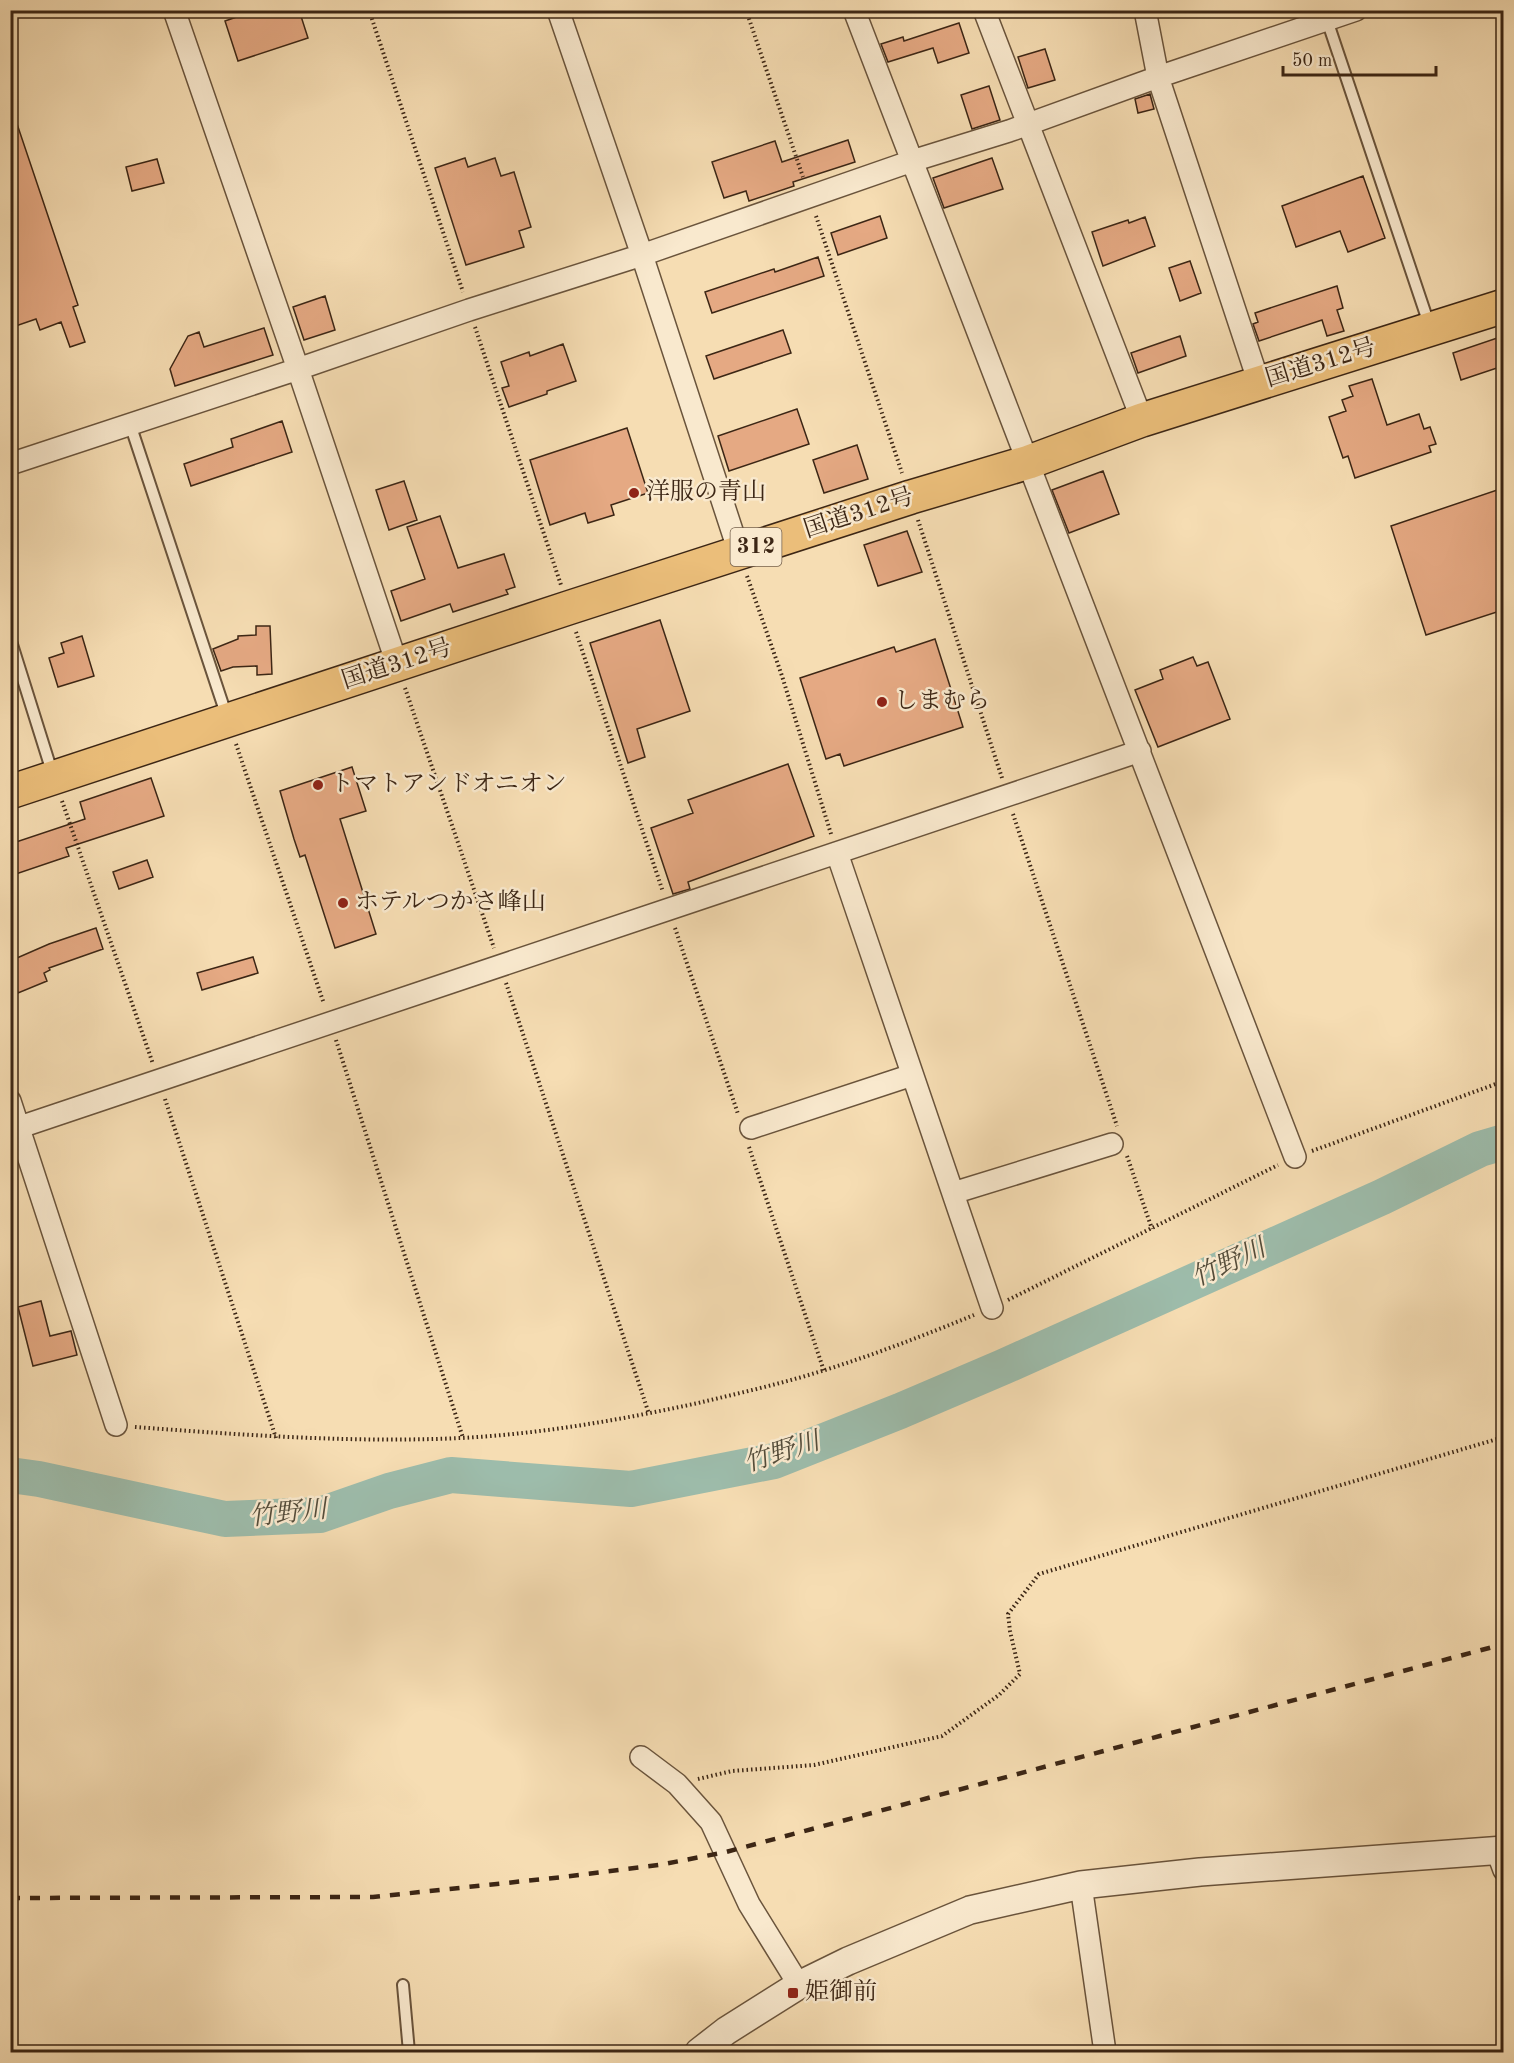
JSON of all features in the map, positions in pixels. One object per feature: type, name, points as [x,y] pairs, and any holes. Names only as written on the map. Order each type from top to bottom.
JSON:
[{"type":"highway","name":"国道312号","points":[[10,792],[739,552],[1029,462],[1142,420],[1503,306]]},
{"type":"street","points":[[174,10],[397,664]]},
{"type":"street","points":[[558,10],[642,255],[739,552]]},
{"type":"street","points":[[854,10],[1295,1157]]},
{"type":"street","points":[[984,10],[1142,420]]},
{"type":"street","points":[[1145,10],[1158,77],[1259,383]]},
{"type":"street","points":[[10,464],[469,310],[642,255],[912,160],[1027,124],[1326,15],[1356,10]]},
{"type":"street","points":[[20,1127],[1140,751]]},
{"type":"street","points":[[837,853],[992,1308]]},
{"type":"street","points":[[747,1132],[912,1075]]},
{"type":"street","points":[[10,1101],[116,1425]]},
{"type":"street","points":[[953,1193],[1119,1142]]},
{"type":"street","points":[[641,1757],[677,1784],[711,1822],[749,1904],[799,1985]]},
{"type":"street","points":[[699,2052],[726,2031],[799,1985],[848,1961],[970,1910],[1081,1885],[1265,1867],[1501,1857]]},
{"type":"street","points":[[1081,1885],[1105,2052]]},
{"type":"lane","points":[[1326,15],[1431,330]]},
{"type":"lane","points":[[130,424],[228,721]]},
{"type":"lane","points":[[10,638],[54,778]]},
{"type":"lane","points":[[403,1985],[409,2052]]},
{"type":"path","points":[[746,10],[911,497],[1119,1142],[1152,1229]]},
{"type":"path","points":[[739,552],[782,676],[837,853]]},
{"type":"path","points":[[568,608],[747,1132],[824,1371]]},
{"type":"path","points":[[397,664],[649,1414]]},
{"type":"path","points":[[228,721],[331,1022],[463,1438]]},
{"type":"path","points":[[54,778],[159,1080],[276,1438]]},
{"type":"path","points":[[116,1425],[276,1438],[377,1440],[463,1438],[554,1429],[649,1414],[730,1396],[824,1371],[899,1345],[992,1308],[1295,1157],[1503,1082]]},
{"type":"path","points":[[677,1784],[732,1771],[814,1765],[942,1736],[999,1695],[1020,1674],[1008,1614],[1039,1574],[1503,1437]]},
{"type":"building","points":[[272,10],[299,10],[308,38],[238,61],[225,21],[254,11],[256,16]]},
{"type":"building","points":[[959,23],[969,53],[938,63],[933,48],[888,62],[881,44],[903,37],[904,41]]},
{"type":"building","points":[[1045,49],[1055,80],[1028,88],[1018,57]]},
{"type":"building","points":[[989,86],[1000,120],[972,129],[961,95]]},
{"type":"building","points":[[1150,94],[1154,109],[1138,113],[1135,99]]},
{"type":"building","points":[[13,112],[78,305],[73,307],[85,342],[70,347],[61,322],[40,330],[36,319],[10,328],[10,113]]},
{"type":"building","points":[[848,140],[855,162],[793,182],[794,186],[749,201],[746,191],[724,198],[712,162],[775,141],[782,162]]},
{"type":"building","points":[[465,158],[468,167],[495,158],[501,176],[514,172],[531,227],[519,231],[524,247],[466,265],[435,168]]},
{"type":"building","points":[[992,158],[1003,189],[944,208],[933,178]]},
{"type":"building","points":[[157,159],[164,183],[132,191],[126,167]]},
{"type":"building","points":[[1363,176],[1385,238],[1348,252],[1340,231],[1296,247],[1282,206]]},
{"type":"building","points":[[880,216],[887,238],[838,255],[831,233]]},
{"type":"building","points":[[1145,217],[1155,246],[1103,266],[1092,232]]},
{"type":"building","points":[[818,257],[824,276],[712,313],[705,292]]},
{"type":"building","points":[[1190,261],[1201,293],[1180,301],[1169,268]]},
{"type":"building","points":[[1337,286],[1343,308],[1337,310],[1344,331],[1327,336],[1322,320],[1259,341],[1253,324],[1258,322],[1255,313]]},
{"type":"building","points":[[325,296],[335,330],[304,340],[293,307]]},
{"type":"building","points":[[264,328],[273,355],[175,386],[170,369],[188,336],[199,332],[204,347]]},
{"type":"building","points":[[783,330],[791,353],[714,379],[706,356]]},
{"type":"building","points":[[1180,336],[1186,356],[1138,373],[1131,353]]},
{"type":"building","points":[[1503,336],[1503,366],[1461,380],[1453,353]]},
{"type":"building","points":[[563,344],[576,381],[509,407],[502,388],[509,386],[501,362],[529,352],[530,356]]},
{"type":"building","points":[[1372,379],[1387,425],[1419,414],[1424,429],[1430,427],[1436,444],[1429,446],[1431,452],[1355,478],[1348,456],[1343,458],[1329,417],[1346,411],[1342,400],[1353,396],[1349,386]]},
{"type":"building","points":[[797,409],[809,444],[729,471],[718,436]]},
{"type":"building","points":[[282,421],[292,452],[191,486],[184,464],[233,447],[231,439]]},
{"type":"building","points":[[627,428],[648,493],[611,505],[614,515],[588,523],[585,513],[550,525],[530,460]]},
{"type":"building","points":[[857,445],[868,479],[824,493],[813,460]]},
{"type":"building","points":[[1103,471],[1119,514],[1069,533],[1052,490]]},
{"type":"building","points":[[404,481],[417,520],[389,530],[376,490]]},
{"type":"building","points":[[1503,488],[1503,610],[1426,635],[1391,526]]},
{"type":"building","points":[[440,516],[458,568],[504,554],[515,587],[506,590],[508,594],[453,612],[450,604],[401,621],[391,591],[425,579],[407,527]]},
{"type":"building","points":[[907,531],[922,572],[878,586],[864,545]]},
{"type":"building","points":[[660,620],[690,711],[637,729],[645,757],[628,763],[590,643]]},
{"type":"building","points":[[256,626],[270,626],[272,674],[257,675],[257,666],[233,667],[221,671],[213,649],[238,639],[238,636],[256,635]]},
{"type":"building","points":[[82,636],[94,676],[58,687],[49,658],[64,653],[61,643]]},
{"type":"building","name":"しまむら","points":[[935,639],[963,727],[844,766],[840,754],[826,759],[800,678],[894,647],[896,652]]},
{"type":"building","points":[[1193,657],[1197,666],[1208,662],[1230,719],[1158,747],[1135,690],[1163,679],[1160,670]]},
{"type":"building","points":[[788,764],[814,836],[688,882],[690,889],[673,894],[651,828],[693,813],[688,800]]},
{"type":"building","points":[[352,767],[366,811],[340,819],[376,934],[335,948],[305,855],[300,857],[280,791]]},
{"type":"building","points":[[151,778],[164,816],[66,848],[69,856],[10,876],[10,844],[85,819],[80,802]]},
{"type":"building","points":[[147,860],[153,877],[119,889],[113,872]]},
{"type":"building","points":[[96,928],[103,949],[49,968],[50,970],[44,973],[47,981],[18,993],[17,989],[10,991],[10,961],[49,944]]},
{"type":"building","points":[[253,957],[258,973],[202,990],[197,973]]},
{"type":"building","points":[[41,1301],[50,1336],[71,1331],[77,1355],[33,1366],[18,1307]]},
{"type":"waterway","name":"竹野川","points":[[10,1475],[39,1479],[225,1519],[320,1515],[389,1491],[451,1475],[631,1489],[774,1461],[1003,1367],[1382,1197],[1480,1149],[1504,1142]]},
{"type":"railway","points":[[10,1898],[373,1897],[659,1865],[726,1852],[1504,1644]]},
{"type":"place","name":"洋服の青山","points":[[634,493]]},
{"type":"place","name":"しまむら","points":[[882,702]]},
{"type":"place","name":"トマトアンドオニオン","points":[[318,785]]},
{"type":"place","name":"ホテルつかさ峰山","points":[[343,903]]},
{"type":"place","name":"姫御前","points":[[793,1993]]}]
